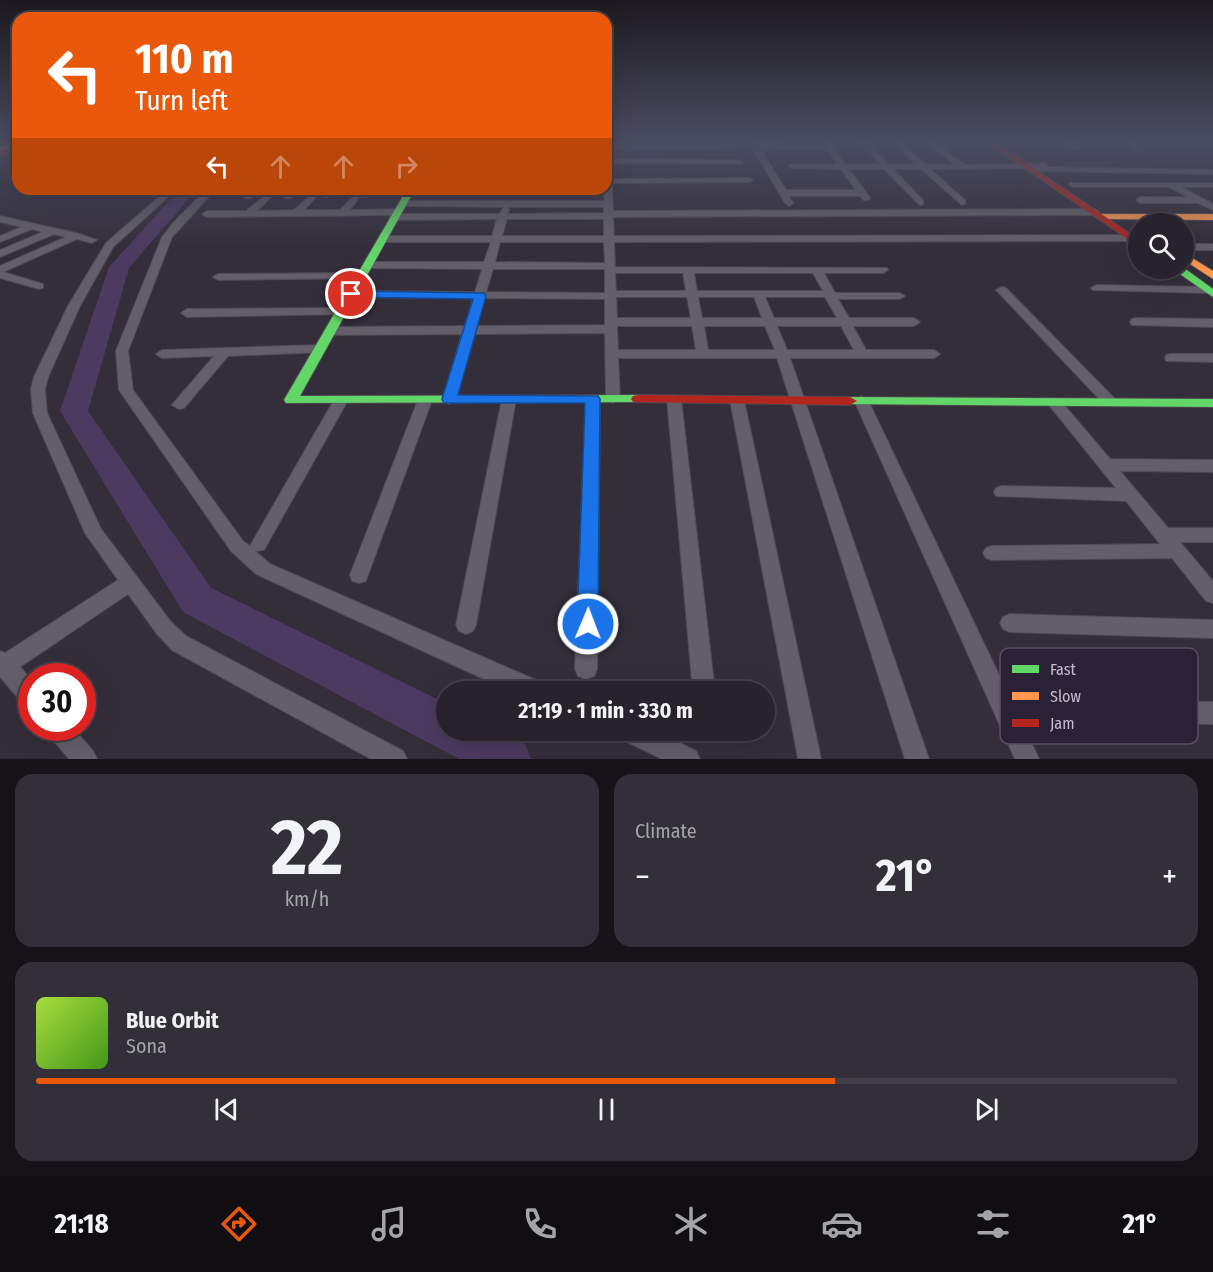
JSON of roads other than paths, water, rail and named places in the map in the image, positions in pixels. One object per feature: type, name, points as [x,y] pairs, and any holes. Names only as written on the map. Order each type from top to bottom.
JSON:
[{"type":"main road","points":[[1050,177],[1099,215],[1128,231]]},
{"type":"main road","points":[[1058,177],[1123,217],[1128,224]]},
{"type":"main road","points":[[407,195],[291,400],[674,399],[1213,403]]},
{"type":"main road","points":[[1099,215],[1213,217]]},
{"type":"main road","points":[[1194,263],[1212,275]]},
{"type":"main road","points":[[1192,279],[1210,292]]},
{"type":"street","points":[[774,177],[789,203]]},
{"type":"street","points":[[783,193],[865,197],[850,177]]},
{"type":"street","points":[[897,177],[920,202]]},
{"type":"street","points":[[935,177],[962,202]]},
{"type":"street","points":[[1157,177],[1213,207]]},
{"type":"street","points":[[612,184],[749,180]]},
{"type":"street","points":[[1073,185],[1213,185]]},
{"type":"street","points":[[165,195],[109,245],[74,306],[41,377],[38,389],[40,413],[94,533],[164,628],[179,643],[395,759]]},
{"type":"street","points":[[206,195],[167,237],[122,351],[126,390],[237,546],[263,569],[512,681]]},
{"type":"street","points":[[342,213],[361,195]]},
{"type":"street","points":[[607,195],[613,399]]},
{"type":"street","points":[[248,214],[267,196]]},
{"type":"street","points":[[296,213],[312,196]]},
{"type":"street","points":[[1140,200],[1213,200]]},
{"type":"street","points":[[207,214],[342,213],[507,204],[608,211],[1099,215]]},
{"type":"street","points":[[449,399],[507,204]]},
{"type":"street","points":[[398,211],[503,217],[608,211]]},
{"type":"street","points":[[0,225],[5,220],[92,240]]},
{"type":"street","points":[[0,239],[32,226]]},
{"type":"street","points":[[0,254],[53,231]]},
{"type":"street","points":[[0,270],[75,236]]},
{"type":"street","points":[[383,239],[1128,236]]},
{"type":"street","points":[[1194,247],[1213,247]]},
{"type":"street","points":[[218,277],[489,266],[688,270],[883,270]]},
{"type":"street","points":[[688,270],[703,355]]},
{"type":"street","points":[[817,270],[862,354]]},
{"type":"street","points":[[0,275],[39,286]]},
{"type":"street","points":[[1097,288],[1210,292]]},
{"type":"street","points":[[1002,290],[1110,402]]},
{"type":"street","points":[[351,294],[899,296]]},
{"type":"street","points":[[758,294],[783,355],[917,759]]},
{"type":"street","points":[[187,313],[341,312]]},
{"type":"street","points":[[330,331],[470,330],[698,322],[914,322]]},
{"type":"street","points":[[1136,322],[1213,323]]},
{"type":"street","points":[[162,354],[320,349]]},
{"type":"street","points":[[179,405],[224,352]]},
{"type":"street","points":[[612,354],[933,354]]},
{"type":"street","points":[[1172,358],[1213,358]]},
{"type":"street","points":[[466,625],[509,399]]},
{"type":"street","points":[[586,669],[593,399]]},
{"type":"street","points":[[674,399],[703,681]]},
{"type":"street","points":[[258,545],[341,400]]},
{"type":"street","points":[[359,575],[425,400]]},
{"type":"street","points":[[737,400],[810,758]]},
{"type":"street","points":[[861,400],[1000,701]]},
{"type":"street","points":[[1054,402],[1213,595]]},
{"type":"street","points":[[1106,465],[1213,466]]},
{"type":"street","points":[[1002,492],[1131,495]]},
{"type":"street","points":[[1164,535],[1213,535]]},
{"type":"street","points":[[992,554],[1178,551]]},
{"type":"street","points":[[18,681],[2,663],[130,582]]},
{"type":"street","points":[[1010,623],[1213,629]]},
{"type":"street","points":[[1198,713],[1213,713]]},
{"type":"street","points":[[69,741],[85,759]]},
{"type":"street","points":[[650,741],[688,759]]},
{"type":"street","points":[[1020,744],[1027,759]]},
{"type":"waterway","points":[[184,195],[119,267],[74,411],[197,600],[436,722]]},
{"type":"waterway","points":[[472,741],[507,759]]}]
